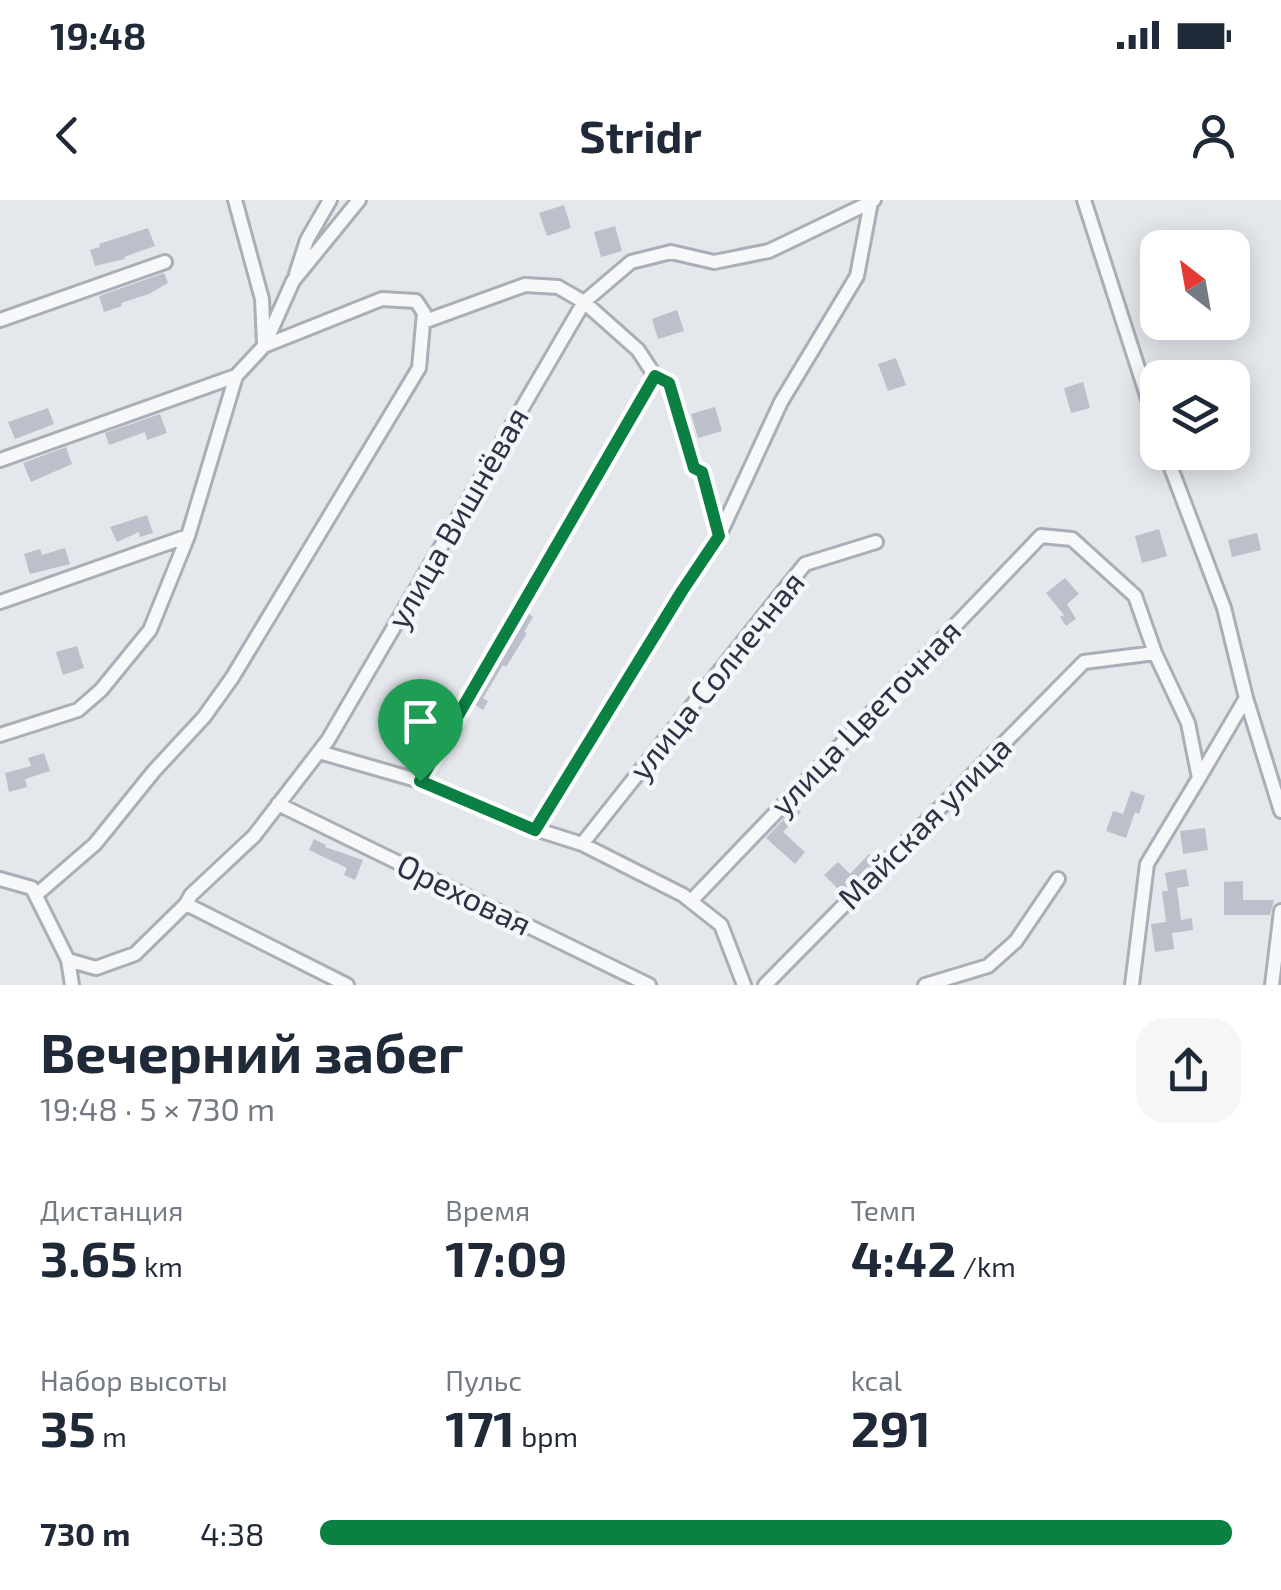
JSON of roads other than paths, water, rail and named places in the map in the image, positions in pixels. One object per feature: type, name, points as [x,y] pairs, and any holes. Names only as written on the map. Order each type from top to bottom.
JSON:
[{"type":"street","points":[[235,200],[262,299],[264,346]]},
{"type":"street","points":[[0,735],[78,710],[101,690],[150,630],[188,536],[236,376],[264,346],[293,282],[306,240],[330,200]]},
{"type":"street","points":[[293,282],[359,200]]},
{"type":"street","points":[[1084,200],[1140,374]]},
{"type":"street","points":[[535,830],[719,536],[782,402],[857,276],[872,201]]},
{"type":"street","name":"улица Вишнёвая","points":[[68,960],[96,968],[135,954],[254,836],[328,740],[584,302],[630,262],[671,252],[714,262],[769,252],[872,201]]},
{"type":"street","points":[[0,320],[165,262]]},
{"type":"street","points":[[423,322],[524,285],[558,287],[584,302],[638,350],[655,376],[669,383],[694,468],[702,472],[719,536]]},
{"type":"street","points":[[36,895],[95,844],[204,717],[232,678],[419,368],[424,313],[416,301],[382,299],[264,346]]},
{"type":"street","points":[[0,460],[236,376]]},
{"type":"street","points":[[420,781],[655,376]]},
{"type":"street","points":[[1172,470],[1224,608],[1246,698],[1281,811]]},
{"type":"street","points":[[0,602],[188,536]]},
{"type":"street","name":"улица Цветочная","points":[[691,901],[1041,536],[1072,539],[1135,596],[1155,653]]},
{"type":"street","name":"улица Солнечная","points":[[582,844],[805,564],[876,542]]},
{"type":"street","points":[[1155,653],[1188,723],[1198,778]]},
{"type":"street","name":"Майская улица","points":[[766,985],[1084,662],[1155,653]]},
{"type":"street","points":[[1132,985],[1147,864],[1246,698]]},
{"type":"street","points":[[319,752],[420,781],[535,830],[582,844],[684,895],[721,924],[744,985]]},
{"type":"street","name":"Ореховая","points":[[278,804],[649,985]]},
{"type":"street","points":[[0,879],[32,888],[68,960],[72,985]]},
{"type":"street","points":[[926,985],[988,966],[1016,941],[1058,879]]},
{"type":"street","points":[[186,904],[347,985]]},
{"type":"street","points":[[1272,985],[1281,911]]}]
